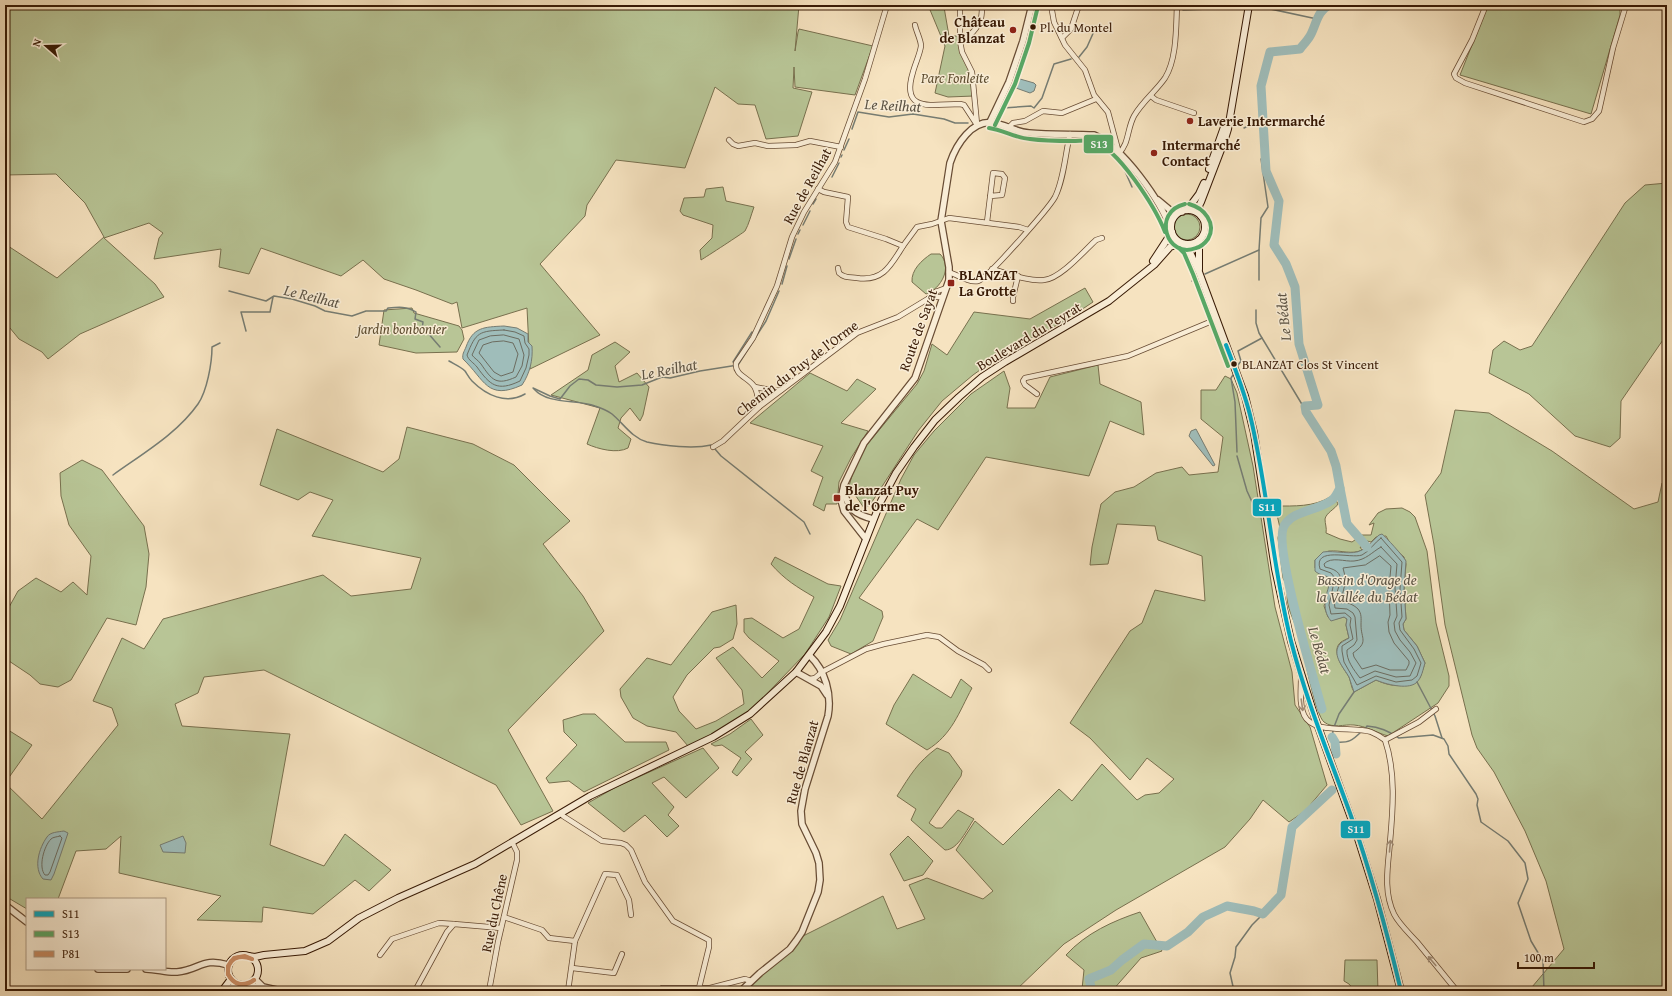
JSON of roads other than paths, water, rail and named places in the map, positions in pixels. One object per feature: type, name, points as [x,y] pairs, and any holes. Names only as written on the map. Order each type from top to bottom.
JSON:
[{"type":"main road","points":[[1199,272],[1199,240],[1204,231],[1204,223],[1199,206],[1224,142],[1249,5]]},
{"type":"main road","points":[[1233,99],[1220,140],[1202,187],[1184,211],[1175,217],[1172,231],[1176,239],[1183,243],[1189,250],[1199,272],[1242,386],[1251,420],[1278,583],[1289,635],[1301,676],[1366,864],[1387,934],[1401,991]]},
{"type":"main road","points":[[1184,211],[1195,212],[1201,216]]},
{"type":"main road","name":"Boulevard du Peyrat","points":[[1135,281],[1152,263],[1172,231]]},
{"type":"main road","points":[[1183,243],[1189,244],[1199,240]]},
{"type":"main road","name":"Boulevard du Peyrat","points":[[248,956],[255,957],[296,952],[312,949],[328,942],[359,918],[391,901],[475,864],[561,813],[619,782],[727,730],[750,714],[796,672],[810,656],[826,632],[840,606],[873,519],[896,473],[914,446],[935,420],[982,378],[1005,362],[1086,316],[1109,301],[1154,265],[1170,247],[1183,243]]},
{"type":"main road","points":[[226,991],[237,984],[249,984],[255,979],[260,962],[272,954]]},
{"type":"main road","points":[[237,984],[231,979],[228,971],[228,965],[236,956],[248,956],[254,960],[258,969]]},
{"type":"main road","points":[[222,991],[231,979]]},
{"type":"street","name":"Rue de Reilhat","points":[[755,387],[738,372],[736,365],[756,332],[777,286],[792,237],[810,200],[835,162],[865,79],[888,5]]},
{"type":"street","points":[[943,5],[960,5],[960,42],[962,52],[972,72],[977,126]]},
{"type":"street","points":[[960,42],[966,39],[978,25],[981,19],[982,5]]},
{"type":"street","points":[[1032,5],[1025,37],[1009,82],[990,122],[1028,133],[1094,135],[1101,138],[1119,152],[1156,198],[1167,217],[1172,231]]},
{"type":"street","points":[[1051,5],[1054,22],[1068,50],[1085,70],[1096,99],[1108,112],[1119,152]]},
{"type":"street","points":[[1062,38],[1070,29],[1079,5]]},
{"type":"street","points":[[1119,152],[1125,147],[1127,132],[1135,114],[1166,76],[1174,57],[1177,5]]},
{"type":"street","points":[[1486,5],[1472,40],[1454,74],[1456,78],[1465,83],[1584,122],[1592,120],[1599,111],[1613,48],[1626,5]]},
{"type":"street","points":[[915,25],[921,45],[908,87],[911,97],[915,101],[926,105],[964,105],[977,126]]},
{"type":"street","points":[[1151,96],[1156,100],[1194,114]]},
{"type":"street","points":[[1008,128],[1013,123],[1025,121],[1043,111],[1069,111],[1096,99]]},
{"type":"street","name":"Route de Sayat","points":[[866,539],[844,511],[841,500],[843,491],[849,473],[864,443],[915,378],[946,288],[949,272],[941,221],[948,172],[953,154],[961,141],[977,126],[990,122]]},
{"type":"street","points":[[949,272],[967,279],[978,281],[985,277],[1028,230],[1051,203],[1057,193],[1070,134]]},
{"type":"street","points":[[729,140],[738,146],[755,143],[768,146],[796,145],[810,141],[841,147]]},
{"type":"street","points":[[986,222],[993,173],[1002,174],[1005,178],[1002,195],[990,196]]},
{"type":"street","points":[[818,189],[824,192],[848,197],[846,222],[848,227],[903,246]]},
{"type":"street","points":[[1156,198],[1170,210],[1184,211]]},
{"type":"street","points":[[838,268],[839,273],[842,276],[864,280],[880,276],[890,267],[917,227],[949,218],[1019,227],[1028,230]]},
{"type":"street","points":[[992,269],[1040,280],[1054,277],[1096,240],[1102,238]]},
{"type":"street","points":[[1014,301],[1013,297],[1018,276]]},
{"type":"street","points":[[927,300],[935,292],[946,288]]},
{"type":"street","name":"Chemin du Puy de l'Orme","points":[[713,447],[723,441],[759,407],[857,332],[898,317],[927,300],[937,296],[943,297]]},
{"type":"street","points":[[1037,394],[1024,385],[1023,381],[1025,378],[1128,356],[1216,318]]},
{"type":"street","points":[[759,407],[755,387],[775,391],[782,390]]},
{"type":"street","points":[[843,491],[848,503],[854,511],[862,516],[873,519]]},
{"type":"street","points":[[810,679],[815,678],[822,672],[858,653],[875,646],[930,635],[939,638],[958,651],[984,665],[989,670]]},
{"type":"street","name":"Rue de Blanzat","points":[[741,991],[790,949],[796,941],[809,915],[818,892],[820,880],[819,863],[816,853],[803,828],[801,811],[805,789],[828,716],[829,699],[822,672],[817,662],[810,656]]},
{"type":"street","points":[[796,672],[821,686],[829,699]]},
{"type":"street","points":[[1301,676],[1300,692],[1304,715],[1306,718],[1318,726],[1371,732],[1385,740],[1390,754],[1392,790],[1392,818],[1387,876],[1387,890],[1390,902],[1398,921],[1457,991]]},
{"type":"street","points":[[1385,740],[1419,722],[1436,709]]},
{"type":"street","points":[[561,813],[563,816],[602,841],[626,845],[631,850],[645,882],[673,921],[709,940],[709,947],[699,988]]},
{"type":"street","name":"Rue du Chêne","points":[[489,991],[501,928],[517,860],[517,852],[512,842]]},
{"type":"street","points":[[568,991],[575,941],[605,874],[618,875],[629,900],[631,915]]},
{"type":"street","points":[[5,905],[26,921]]},
{"type":"street","points":[[504,917],[542,930],[549,938],[575,941]]},
{"type":"street","points":[[380,955],[392,939],[439,923],[501,928]]},
{"type":"street","points":[[415,991],[447,932],[454,924]]},
{"type":"street","points":[[572,968],[614,973],[622,954]]},
{"type":"street","points":[[156,970],[177,972],[209,962],[217,962],[228,965]]},
{"type":"street","points":[[255,979],[263,987],[281,991]]},
{"type":"street","points":[[661,991],[662,988],[710,988],[743,979],[748,979],[751,981]]},
{"type":"street","points":[[249,984],[260,989],[273,991]]},
{"type":"water","points":[[1020,79],[1034,83],[1036,85],[1034,91],[1030,93],[1016,88],[1016,80]]},
{"type":"water","points":[[504,326],[517,328],[528,334],[528,342],[532,346],[532,356],[529,371],[522,385],[501,391],[488,386],[482,381],[463,359],[463,353],[472,335],[480,329]]},
{"type":"water","points":[[1196,429],[1215,465],[1213,466],[1189,436],[1191,431]]},
{"type":"water","name":"Bassin d'Orage de la Vallée du Bédat","points":[[1382,534],[1406,561],[1404,589],[1406,619],[1403,624],[1404,630],[1417,646],[1425,663],[1420,679],[1412,685],[1396,686],[1376,680],[1354,692],[1349,677],[1338,658],[1337,653],[1339,645],[1349,638],[1346,625],[1347,619],[1344,617],[1331,621],[1328,616],[1325,600],[1331,579],[1315,571],[1315,560],[1323,552],[1358,552]]},
{"type":"water","points":[[64,831],[68,833],[54,874],[51,880],[43,879],[38,869],[38,858],[44,842],[50,834]]},
{"type":"water","points":[[183,836],[186,843],[185,853],[163,852],[160,845]]},
{"type":"waterway","name":"Le Bédat","points":[[1322,709],[1289,585],[1282,538],[1284,526],[1288,521],[1299,514],[1326,504],[1334,498],[1340,488],[1336,466],[1331,451],[1306,412],[1305,406],[1318,405],[1299,344],[1295,287],[1286,264],[1274,245],[1279,201],[1266,171],[1261,86],[1270,52],[1300,49],[1310,36],[1322,11],[1330,5]]},
{"type":"waterway","name":"Le Reilhat","points":[[1183,10],[1236,8]]},
{"type":"waterway","name":"Le Reilhat","points":[[1266,8],[1317,19]]},
{"type":"waterway","name":"Le Reilhat","points":[[1079,57],[1087,47],[1095,29]]},
{"type":"waterway","name":"Le Reilhat","points":[[1003,108],[1031,106],[1034,108],[1042,98],[1054,64],[1071,59]]},
{"type":"waterway","name":"Le Reilhat","points":[[852,129],[858,112],[889,117],[913,114],[944,119],[955,123],[968,123]]},
{"type":"waterway","points":[[1244,128],[1254,123],[1263,124]]},
{"type":"waterway","name":"Le Reilhat","points":[[844,150],[849,139]]},
{"type":"waterway","points":[[1259,280],[1261,218],[1268,207],[1261,159]]},
{"type":"waterway","points":[[1120,160],[1132,187]]},
{"type":"waterway","name":"Le Reilhat","points":[[832,177],[839,163]]},
{"type":"waterway","name":"Le Reilhat","points":[[813,204],[816,199]]},
{"type":"waterway","name":"Le Reilhat","points":[[803,225],[810,211]]},
{"type":"waterway","name":"Le Reilhat","points":[[798,234],[800,230]]},
{"type":"waterway","name":"Le Reilhat","points":[[789,259],[796,239]]},
{"type":"waterway","points":[[1205,274],[1259,250]]},
{"type":"waterway","name":"Le Reilhat","points":[[782,284],[787,266]]},
{"type":"waterway","points":[[1192,281],[1196,278]]},
{"type":"waterway","name":"Le Reilhat","points":[[229,291],[266,301],[274,296],[292,299],[315,306],[325,311],[352,316],[366,311],[386,311],[388,308],[399,307],[406,308],[416,312],[415,319],[423,322],[422,330],[427,332],[440,347]]},
{"type":"waterway","name":"Le Reilhat","points":[[533,388],[560,399],[570,386],[579,379],[588,380],[596,385],[617,387],[642,385],[662,377],[670,378],[700,371],[738,365],[766,321],[779,291]]},
{"type":"waterway","name":"Le Reilhat","points":[[246,331],[241,312],[270,312],[273,297]]},
{"type":"waterway","points":[[1256,310],[1256,323],[1259,333],[1306,411]]},
{"type":"waterway","points":[[733,362],[752,332]]},
{"type":"waterway","points":[[1238,365],[1241,361],[1238,351],[1262,338]]},
{"type":"waterway","points":[[113,475],[170,434],[190,415],[204,392],[210,369],[212,347],[220,343]]},
{"type":"waterway","name":"Le Reilhat","points":[[449,361],[463,369],[472,381],[490,394],[497,397],[511,399],[525,394]]},
{"type":"waterway","points":[[1233,375],[1231,378],[1235,402],[1237,452]]},
{"type":"waterway","points":[[534,389],[540,394],[555,400],[588,404],[606,410],[632,434],[647,442],[662,445],[696,447],[711,445]]},
{"type":"waterway","points":[[715,449],[721,456],[804,522],[810,534]]},
{"type":"waterway","points":[[1237,456],[1247,491],[1259,517]]},
{"type":"waterway","points":[[1340,488],[1347,524],[1367,547]]},
{"type":"waterway","points":[[1417,682],[1435,716],[1442,738]]},
{"type":"waterway","points":[[1334,727],[1339,714],[1354,692]]},
{"type":"waterway","points":[[1365,729],[1367,726],[1380,728],[1399,738],[1433,735],[1444,739],[1448,746],[1449,754],[1476,794],[1481,822],[1508,841],[1525,863],[1528,879],[1518,903],[1531,941],[1543,961],[1544,991]]},
{"type":"waterway","name":"Le Bédat","points":[[1332,737],[1333,731]]},
{"type":"waterway","points":[[1335,742],[1350,741],[1362,731]]},
{"type":"waterway","name":"Le Bédat","points":[[1332,737],[1335,742],[1336,754]]},
{"type":"waterway","name":"Le Bédat","points":[[1092,991],[1089,979],[1111,970],[1144,944],[1167,946],[1188,932],[1203,917],[1227,906],[1263,914],[1281,895],[1292,827],[1332,790]]},
{"type":"waterway","name":"Le Bédat","points":[[1234,991],[1230,973],[1235,957],[1236,947],[1252,925],[1263,914]]},
{"type":"place","name":"Pl. du Montel","points":[[1033,27]]},
{"type":"place","name":"Château de Blanzat","points":[[1013,30]]},
{"type":"place","name":"Laverie Intermarché","points":[[1190,121]]},
{"type":"place","name":"Intermarché Contact","points":[[1154,153]]},
{"type":"place","name":"BLANZAT La Grotte","points":[[951,283]]},
{"type":"place","name":"BLANZAT Clos St Vincent","points":[[1234,364]]},
{"type":"place","name":"Blanzat Puy de l'Orme","points":[[837,498]]},
{"type":"park label","name":"Parc Fonleite","points":[[955,78]]},
{"type":"park label","name":"jardin bonbonier","points":[[402,329]]}]
